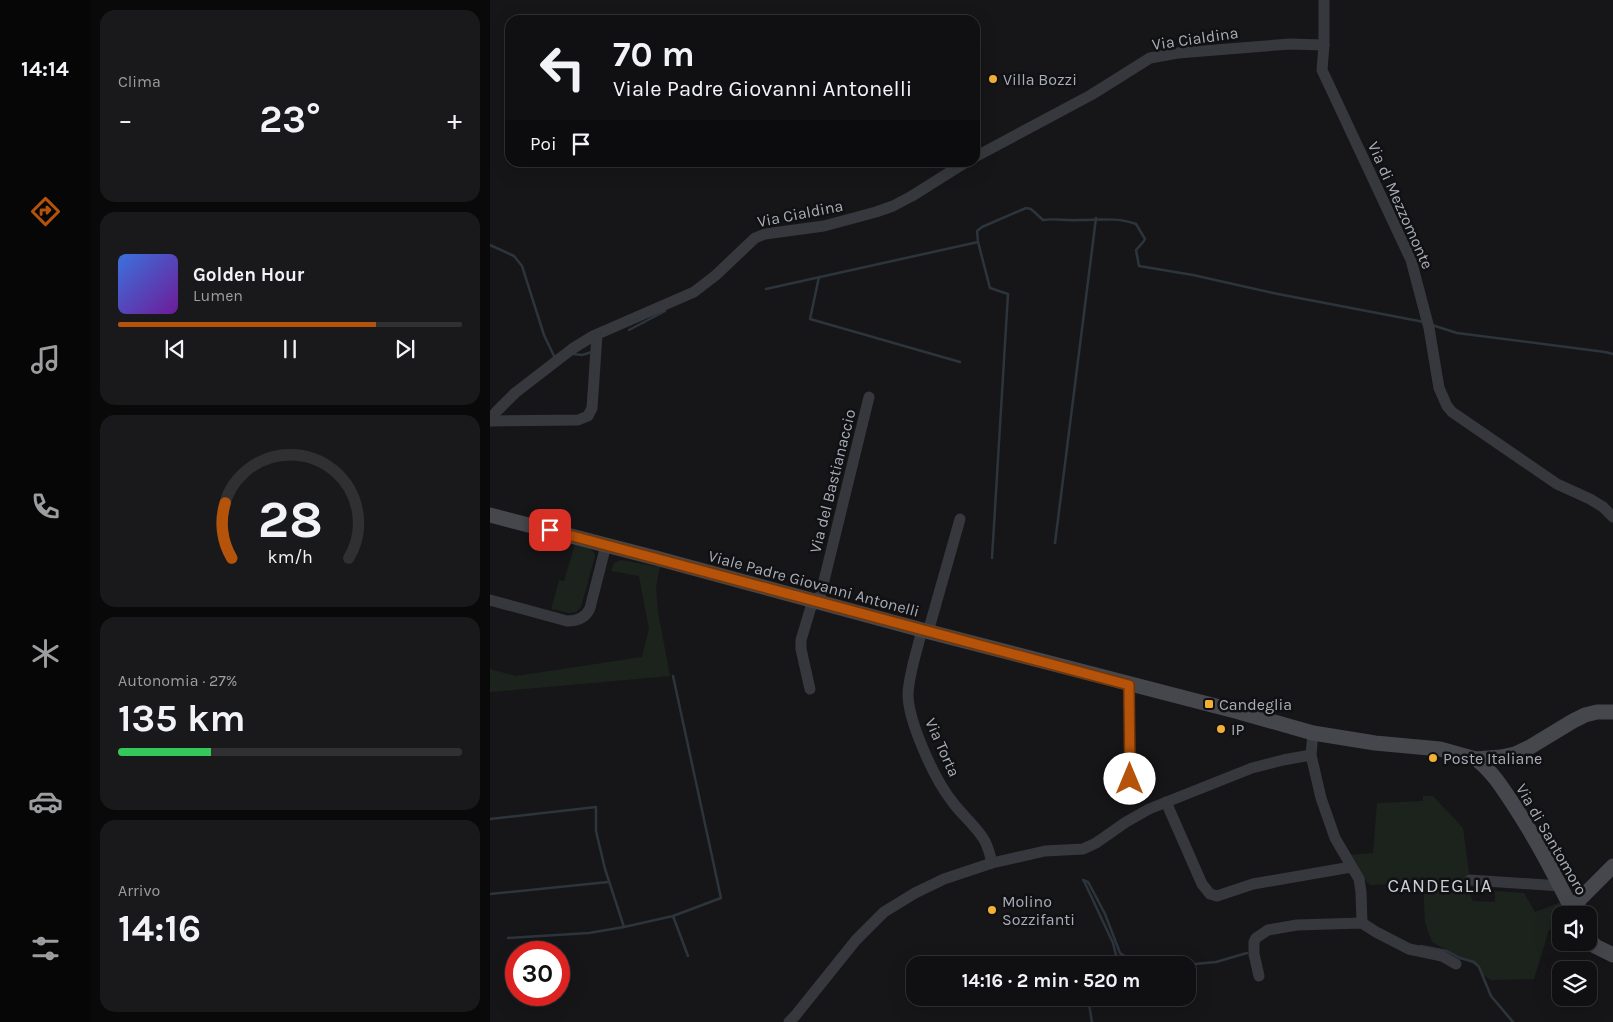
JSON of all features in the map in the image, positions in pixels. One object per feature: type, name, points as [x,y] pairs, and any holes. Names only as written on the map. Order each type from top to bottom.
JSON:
[{"type":"main road","name":"Viale Padre Giovanni Antonelli","points":[[490,515],[1313,733],[1375,743],[1440,749],[1476,759]]},
{"type":"main road","points":[[1476,759],[1515,754],[1585,715],[1597,712],[1613,712]]},
{"type":"main road","name":"Via di Santomoro","points":[[1476,759],[1490,771],[1525,822],[1571,902]]},
{"type":"main road","points":[[1571,902],[1613,866]]},
{"type":"main road","points":[[1597,947],[1613,955]]},
{"type":"street","name":"Via di Mezzomonte","points":[[1324,0],[1322,70],[1411,260],[1429,328],[1436,379],[1447,406],[1452,412],[1557,484],[1590,499],[1603,507],[1613,517]]},
{"type":"street","name":"Via Cialdina","points":[[980,154],[1091,95],[1150,58],[1178,53],[1290,44],[1324,45]]},
{"type":"street","name":"Via Cialdina","points":[[490,420],[515,393],[572,348],[694,292],[716,275],[754,238],[765,234],[823,226],[876,212],[912,196],[958,167]]},
{"type":"street","name":"Via Cialdina","points":[[490,420],[578,420],[588,416],[592,408],[597,335]]},
{"type":"street","name":"Via del Bastianaccio","points":[[810,689],[801,649],[801,640],[816,600],[869,397]]},
{"type":"street","name":"Via Torta","points":[[960,519],[909,684],[908,702],[912,720],[942,787],[950,800],[983,837],[992,863]]},
{"type":"street","points":[[490,600],[566,621],[579,619],[586,615],[590,608],[606,545]]},
{"type":"street","points":[[1129,685],[1130,795]]},
{"type":"street","points":[[1313,733],[1310,755],[1320,798],[1335,838],[1359,879],[1362,923]]},
{"type":"street","points":[[789,1022],[856,940],[892,906],[928,886],[992,863],[1045,851],[1083,849],[1096,843],[1131,818],[1149,809],[1252,768],[1310,755]]},
{"type":"street","points":[[1166,802],[1202,884],[1207,892],[1213,896],[1222,895],[1253,884],[1351,867]]},
{"type":"street","points":[[1470,880],[1571,902]]},
{"type":"street","points":[[1259,976],[1254,942],[1262,933],[1297,925],[1362,923],[1409,949],[1442,956],[1456,964]]},
{"type":"shaded area","points":[[575,544],[590,549],[595,556],[581,607],[576,612],[569,613],[552,609],[552,606],[559,580],[564,581]]},
{"type":"shaded area","points":[[621,560],[660,567],[656,587],[658,612],[670,676],[490,692],[490,669],[516,676],[642,657],[649,629],[639,576],[611,571],[614,563]]},
{"type":"shaded area","points":[[1423,796],[1433,796],[1463,828],[1470,880],[1466,887],[1473,901],[1495,902],[1495,891],[1524,893],[1535,912],[1561,902],[1563,906],[1552,906],[1552,929],[1549,930],[1534,979],[1491,980],[1483,975],[1477,966],[1432,942],[1425,923],[1423,882],[1370,885],[1356,871],[1347,855],[1373,853],[1377,803],[1423,801]]},
{"type":"waterway","points":[[992,558],[1008,294],[990,288],[978,242],[977,231],[982,227],[1026,208],[1031,209],[1043,220],[1122,220],[1136,224],[1145,239],[1136,250],[1139,266],[1193,275],[1278,294],[1424,322]]},
{"type":"waterway","points":[[1055,543],[1096,218]]},
{"type":"waterway","points":[[766,289],[978,242]]},
{"type":"waterway","points":[[490,245],[514,256],[522,266],[544,335],[554,356],[557,356]]},
{"type":"waterway","points":[[819,277],[810,319],[960,362]]},
{"type":"waterway","points":[[629,330],[665,311]]},
{"type":"waterway","points":[[1432,325],[1457,333],[1613,354]]},
{"type":"waterway","points":[[573,354],[582,355],[592,352]]},
{"type":"waterway","points":[[508,938],[589,933],[624,927],[673,916],[721,898],[673,676]]},
{"type":"waterway","points":[[490,819],[596,807],[596,831],[605,869],[624,927]]},
{"type":"waterway","points":[[1083,880],[1088,882],[1105,914],[1120,953],[1129,959],[1161,963],[1195,964],[1216,962],[1247,953]]},
{"type":"waterway","points":[[1084,881],[1113,943],[1116,955],[1114,956]]},
{"type":"waterway","points":[[490,894],[608,882]]},
{"type":"waterway","points":[[673,916],[688,956]]},
{"type":"waterway","points":[[1421,946],[1447,951],[1460,958],[1474,962],[1479,967],[1491,996],[1513,1022]]},
{"type":"waterway","points":[[1089,1006],[1092,1022]]},
{"type":"place","name":"Villa Bozzi","points":[[993,79]]},
{"type":"place","name":"Candeglia","points":[[1209,704]]},
{"type":"place","name":"IP","points":[[1221,729]]},
{"type":"place","name":"Poste Italiane","points":[[1433,758]]},
{"type":"place","name":"Molino Sozzifanti","points":[[992,910]]},
{"type":"district","name":"CANDEGLIA","points":[[1440,885]]},
{"type":"route","points":[[550,530],[1129,685],[1130,779]]}]
